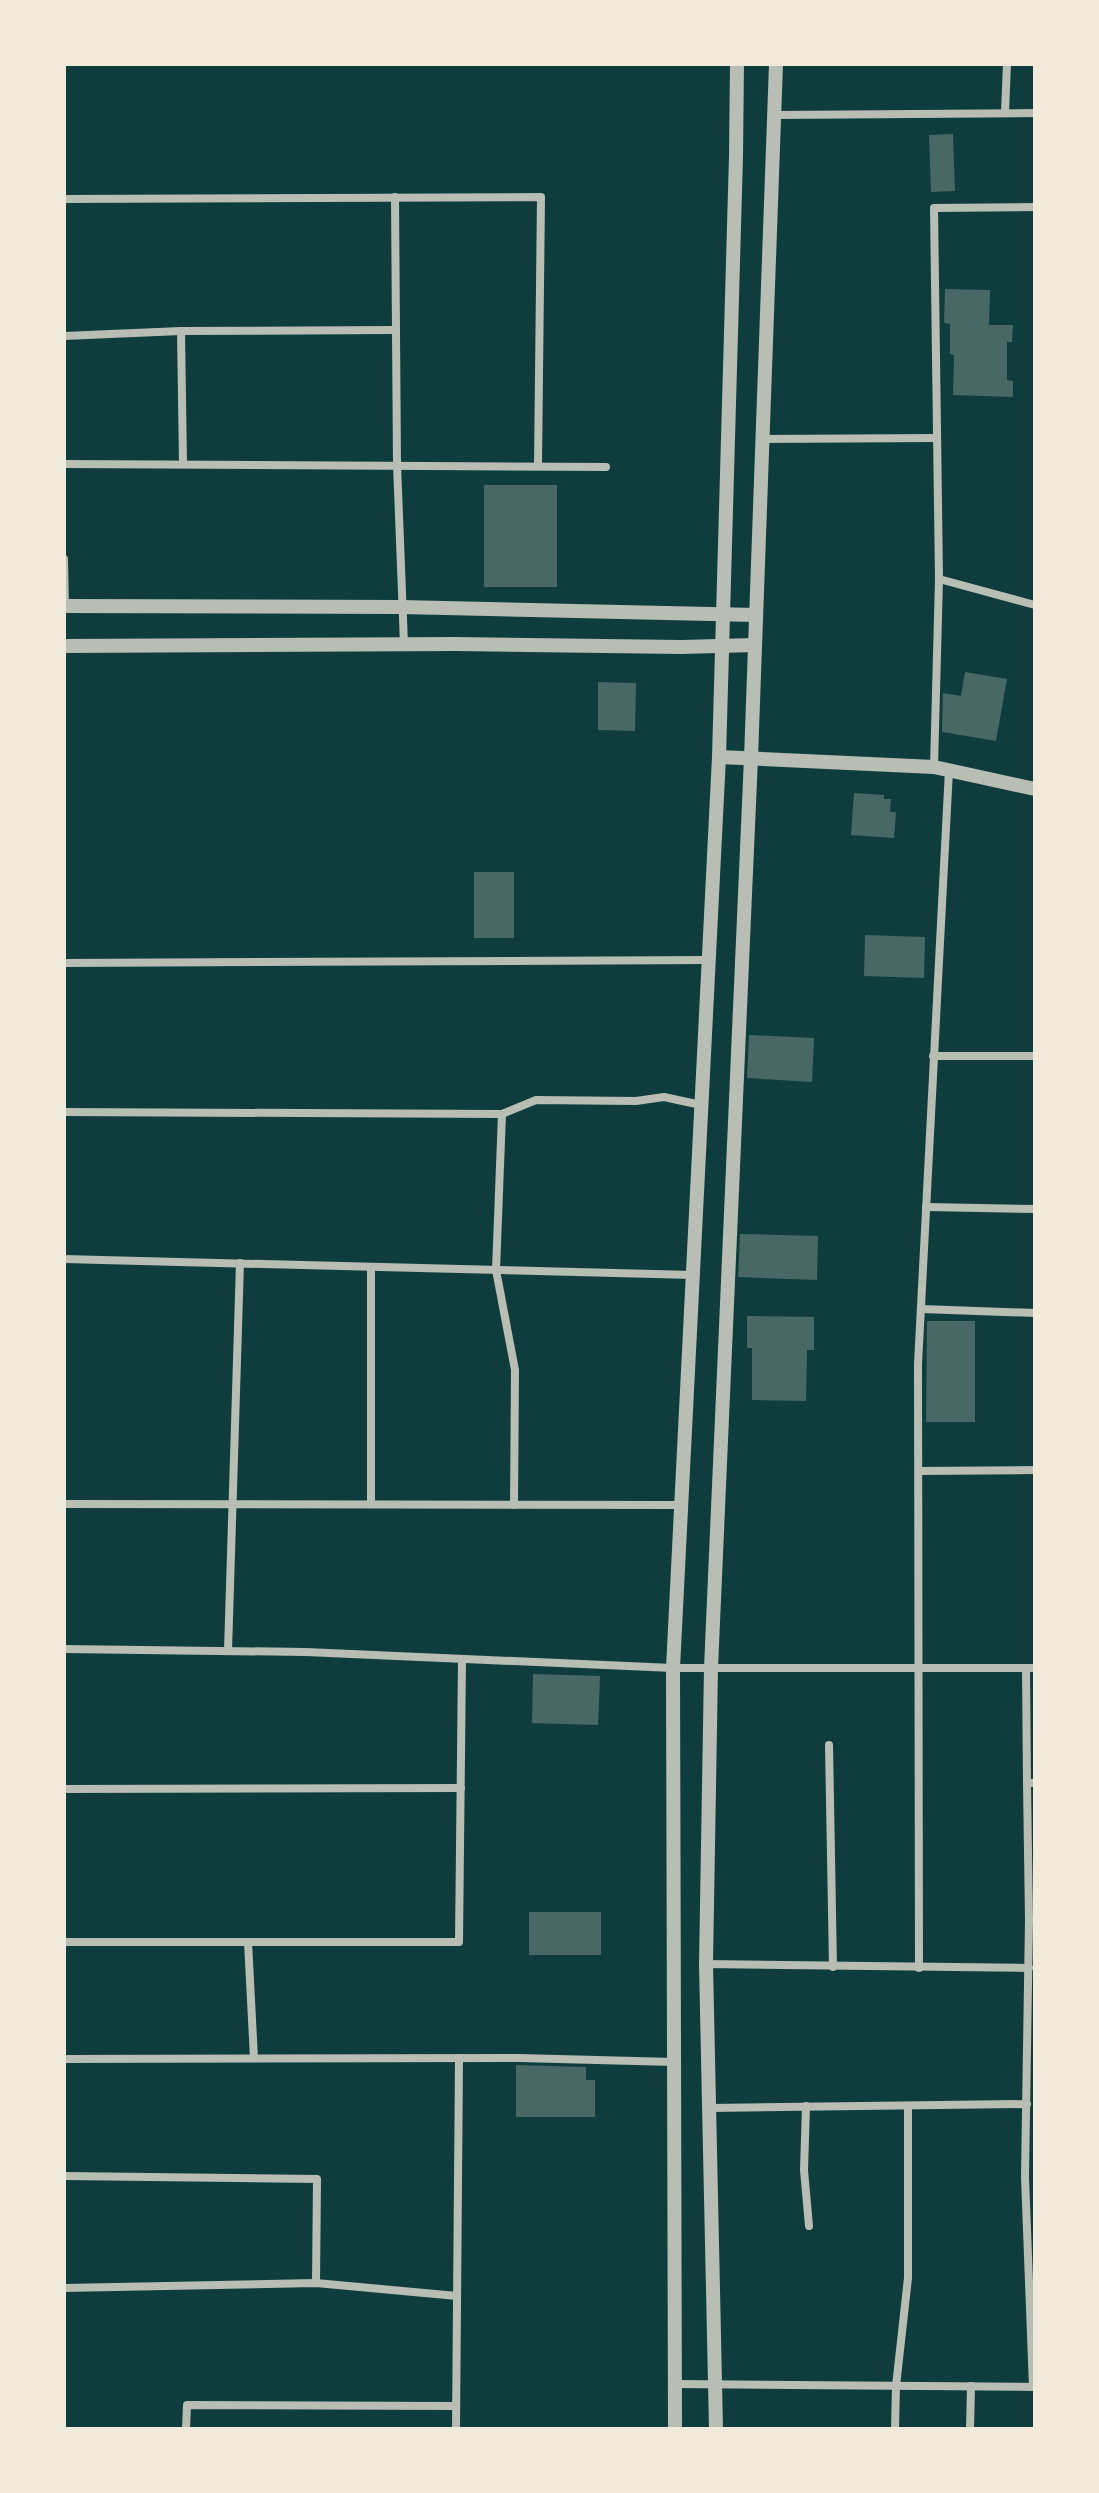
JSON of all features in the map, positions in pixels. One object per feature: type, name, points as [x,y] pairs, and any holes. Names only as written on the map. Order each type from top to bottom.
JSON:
[{"type":"street","points":[[675,2429],[673,1668],[719,757],[737,64]]},
{"type":"street","points":[[716,2429],[706,1964],[711,1668],[751,758],[776,64]]},
{"type":"street","points":[[1005,112],[1007,64]]},
{"type":"street","points":[[776,115],[1035,113]]},
{"type":"street","points":[[395,197],[397,464],[404,644]]},
{"type":"street","points":[[64,199],[541,197],[538,465]]},
{"type":"street","points":[[934,767],[939,579],[934,208],[1035,207]]},
{"type":"street","points":[[64,336],[181,331],[396,330]]},
{"type":"street","points":[[181,331],[183,464]]},
{"type":"street","points":[[762,439],[937,438]]},
{"type":"street","points":[[64,464],[606,467]]},
{"type":"street","points":[[64,559],[65,606],[401,607],[756,615]]},
{"type":"street","points":[[939,579],[1035,605]]},
{"type":"street","points":[[64,646],[755,645]]},
{"type":"street","points":[[719,757],[934,767],[1035,789]]},
{"type":"street","points":[[919,1968],[918,1364],[949,770]]},
{"type":"street","points":[[64,963],[708,960]]},
{"type":"street","points":[[933,1056],[1035,1056]]},
{"type":"street","points":[[64,1112],[502,1114],[536,1100],[636,1101],[664,1097],[701,1105]]},
{"type":"street","points":[[502,1114],[496,1270],[515,1370],[514,1505]]},
{"type":"street","points":[[926,1207],[1035,1209]]},
{"type":"street","points":[[64,1259],[693,1275]]},
{"type":"street","points":[[228,1651],[240,1263]]},
{"type":"street","points":[[371,1267],[371,1504]]},
{"type":"street","points":[[921,1309],[1035,1313]]},
{"type":"street","points":[[919,1471],[1035,1470]]},
{"type":"street","points":[[64,1504],[681,1505]]},
{"type":"street","points":[[64,1649],[228,1651],[673,1668],[1031,1668],[1031,2031],[1027,2104],[1034,2387],[675,2384]]},
{"type":"street","points":[[64,1942],[459,1942],[462,1659]]},
{"type":"street","points":[[829,1745],[833,1967]]},
{"type":"street","points":[[64,1789],[461,1788]]},
{"type":"street","points":[[248,1942],[254,2058]]},
{"type":"street","points":[[706,1964],[1029,1968]]},
{"type":"street","points":[[64,2059],[459,2058],[674,2062]]},
{"type":"street","points":[[456,2429],[459,2058]]},
{"type":"street","points":[[710,2108],[1027,2104]]},
{"type":"street","points":[[806,2106],[804,2170],[809,2226]]},
{"type":"street","points":[[895,2429],[896,2386],[908,2278],[908,2106]]},
{"type":"street","points":[[64,2176],[317,2179],[316,2283]]},
{"type":"street","points":[[64,2288],[316,2283],[457,2296]]},
{"type":"street","points":[[970,2429],[971,2386]]},
{"type":"street","points":[[186,2429],[187,2405],[456,2406]]},
{"type":"building","points":[[953,134],[955,191],[931,192],[929,135]]},
{"type":"building","points":[[945,289],[990,290],[989,325],[1013,325],[1012,342],[1007,342],[1007,380],[1013,381],[1013,397],[953,395],[954,355],[950,354],[950,324],[944,323]]},
{"type":"building","points":[[484,485],[557,485],[557,587],[484,587]]},
{"type":"building","points":[[965,672],[1007,679],[996,741],[942,732],[943,693],[961,696]]},
{"type":"building","points":[[598,682],[636,683],[635,731],[598,730]]},
{"type":"building","points":[[854,793],[884,795],[884,799],[891,799],[890,812],[896,812],[894,838],[851,835]]},
{"type":"building","points":[[474,872],[514,872],[514,938],[474,938]]},
{"type":"building","points":[[865,935],[925,937],[924,978],[864,976]]},
{"type":"building","points":[[749,1035],[814,1038],[812,1082],[747,1078]]},
{"type":"building","points":[[740,1234],[818,1236],[817,1280],[738,1277]]},
{"type":"building","points":[[747,1316],[814,1317],[814,1350],[807,1350],[806,1401],[752,1400],[752,1348],[747,1348]]},
{"type":"building","points":[[927,1321],[975,1321],[975,1422],[926,1422]]},
{"type":"building","points":[[533,1674],[600,1676],[598,1725],[532,1723]]},
{"type":"building","points":[[529,1912],[601,1912],[601,1955],[529,1955]]},
{"type":"building","points":[[516,2065],[586,2067],[586,2080],[595,2080],[595,2117],[516,2117]]}]
